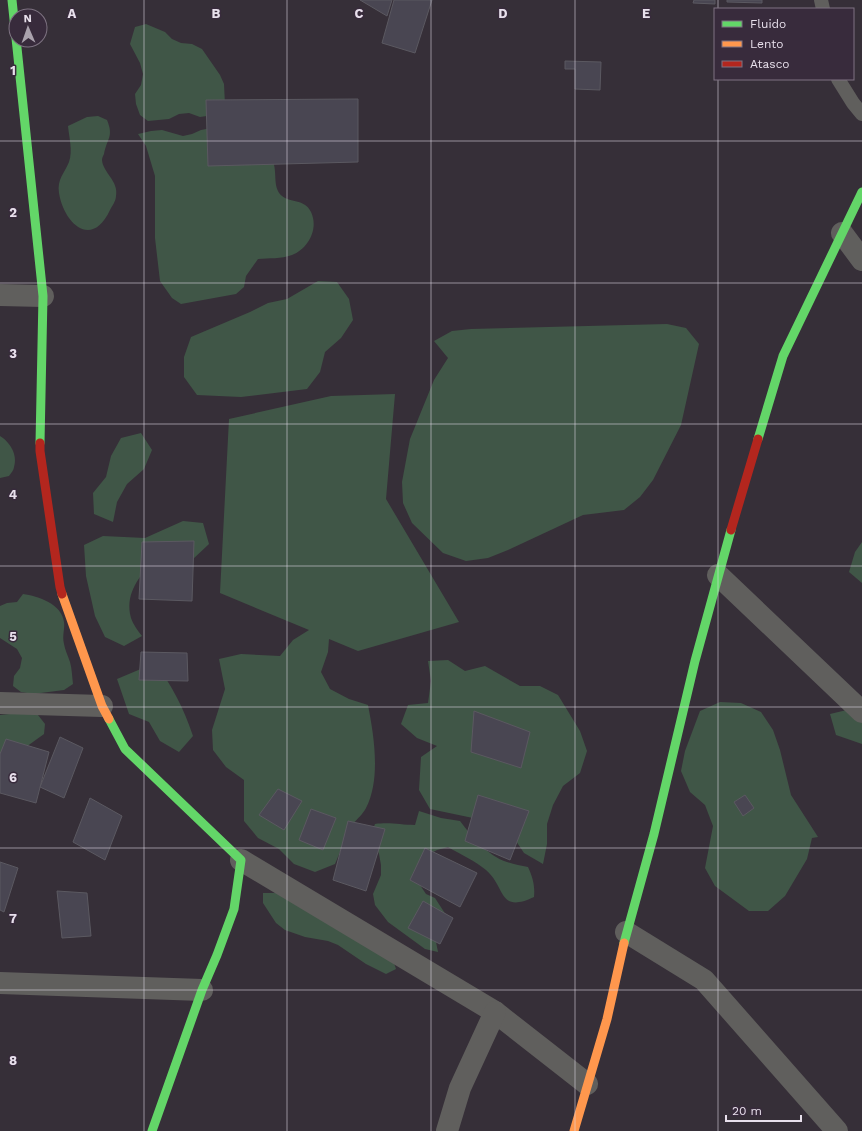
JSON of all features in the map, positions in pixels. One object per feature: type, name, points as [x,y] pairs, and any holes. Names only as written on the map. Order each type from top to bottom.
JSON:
[{"type":"street","points":[[12,0],[43,296],[40,451],[60,587],[102,706],[125,749],[240,860],[495,1012],[587,1084]]},
{"type":"street","points":[[574,1131],[607,1019],[626,932],[654,834],[695,661],[718,575],[783,356],[862,192]]},
{"type":"street","points":[[842,233],[862,260]]},
{"type":"street","points":[[0,295],[43,296]]},
{"type":"street","points":[[718,575],[862,712]]},
{"type":"street","points":[[0,703],[102,706]]},
{"type":"street","points":[[152,1131],[202,990],[234,909],[240,860]]},
{"type":"street","points":[[626,932],[704,980],[837,1131]]},
{"type":"street","points":[[0,983],[202,990]]},
{"type":"street","points":[[446,1131],[460,1088],[495,1012]]},
{"type":"lane","points":[[839,80],[862,114]]},
{"type":"green space","points":[[146,24],[165,32],[172,39],[181,43],[192,44],[202,49],[220,75],[224,84],[225,105],[220,114],[200,117],[189,113],[179,114],[169,119],[148,121],[140,115],[136,104],[135,94],[141,85],[143,74],[140,63],[130,44],[135,27]]},
{"type":"green space","points":[[98,116],[107,120],[110,130],[102,160],[105,169],[115,186],[116,198],[103,222],[95,228],[87,230],[80,228],[67,214],[59,193],[59,184],[70,158],[71,149],[68,126],[87,117]]},
{"type":"green space","points":[[222,126],[271,158],[275,167],[276,183],[279,192],[282,196],[302,203],[308,208],[313,218],[313,231],[307,243],[298,252],[284,257],[258,259],[246,276],[244,287],[236,294],[181,304],[172,298],[160,281],[155,238],[155,176],[146,146],[138,134],[162,130],[183,136],[201,130]]},
{"type":"green space","points":[[318,281],[337,282],[349,299],[353,320],[341,338],[325,352],[320,372],[307,389],[241,397],[197,395],[184,377],[184,357],[191,337],[268,303],[287,299]]},
{"type":"green space","points":[[667,324],[686,328],[699,344],[681,425],[653,480],[640,497],[624,510],[583,515],[488,558],[466,561],[443,553],[412,523],[403,503],[402,482],[410,439],[434,380],[448,358],[434,341],[452,331],[471,329]]},
{"type":"green space","points":[[395,394],[386,499],[459,622],[358,651],[329,639],[328,652],[321,672],[330,689],[349,699],[368,705],[374,744],[375,771],[371,797],[366,808],[350,829],[335,864],[315,872],[294,864],[279,849],[258,838],[244,821],[244,780],[226,767],[213,750],[212,730],[225,689],[219,659],[241,654],[280,656],[293,640],[309,630],[220,593],[229,419],[331,396]]},
{"type":"green space","points":[[141,433],[152,450],[144,469],[127,484],[117,502],[113,522],[94,514],[93,493],[106,477],[111,456],[121,438]]},
{"type":"green space","points":[[0,436],[10,445],[14,454],[15,462],[14,469],[9,476],[0,478]]},
{"type":"green space","points":[[183,521],[203,523],[209,544],[192,560],[150,564],[133,588],[130,602],[131,618],[142,636],[124,646],[105,637],[95,616],[86,576],[84,545],[103,536],[145,538]]},
{"type":"green space","points":[[862,542],[862,583],[849,572],[855,552]]},
{"type":"green space","points":[[23,594],[48,602],[59,610],[62,616],[64,622],[63,641],[71,665],[73,684],[64,690],[33,694],[21,692],[13,686],[14,676],[20,668],[22,658],[17,649],[0,638],[0,606],[7,603],[17,602]]},
{"type":"green space","points":[[448,660],[465,671],[485,666],[520,686],[540,686],[558,695],[580,731],[587,751],[580,773],[563,786],[553,805],[547,824],[547,844],[543,864],[524,853],[512,835],[473,818],[430,809],[419,790],[421,757],[437,746],[417,738],[401,724],[408,705],[428,703],[431,681],[428,661]]},
{"type":"green space","points":[[155,663],[177,698],[186,716],[193,736],[179,752],[160,741],[149,722],[129,714],[117,679]]},
{"type":"green space","points":[[720,702],[741,703],[761,712],[773,730],[780,750],[791,795],[818,837],[812,838],[807,859],[785,896],[768,911],[749,911],[715,886],[705,868],[713,826],[705,805],[690,792],[681,771],[685,751],[700,711]]},
{"type":"green space","points":[[862,703],[862,744],[836,735],[830,714],[851,709]]},
{"type":"green space","points":[[28,712],[38,715],[45,724],[44,734],[26,747],[0,756],[0,715]]},
{"type":"green space","points":[[419,811],[441,818],[460,821],[469,833],[493,855],[507,862],[528,867],[533,882],[534,897],[514,902],[508,900],[486,870],[448,847],[437,850],[428,855],[420,885],[426,894],[435,898],[446,915],[436,942],[438,952],[425,949],[388,922],[375,905],[373,894],[381,875],[381,865],[379,854],[371,834],[375,824],[386,823],[415,825]]},
{"type":"green space","points":[[263,893],[289,893],[393,960],[396,969],[386,974],[366,964],[338,945],[328,941],[305,937],[285,930],[276,923],[263,903]]},
{"type":"building","points":[[360,0],[392,0],[387,16]]},
{"type":"building","points":[[394,0],[432,0],[415,53],[382,43]]},
{"type":"building","points":[[694,0],[715,0],[715,4],[693,3]]},
{"type":"building","points":[[727,0],[762,0],[762,3],[727,2]]},
{"type":"building","points":[[565,61],[601,62],[600,90],[575,89],[575,69],[565,69]]},
{"type":"building","points":[[358,99],[358,162],[208,166],[206,100]]},
{"type":"building","points":[[194,541],[192,601],[139,599],[142,542]]},
{"type":"building","points":[[141,652],[187,653],[188,681],[139,680]]},
{"type":"building","points":[[474,711],[530,732],[521,768],[471,752]]},
{"type":"building","points":[[60,737],[83,748],[64,798],[40,787]]},
{"type":"building","points":[[6,739],[49,752],[36,803],[0,793],[0,754]]},
{"type":"building","points":[[278,789],[302,801],[284,830],[259,815]]},
{"type":"building","points":[[478,795],[529,811],[510,860],[465,841]]},
{"type":"building","points":[[745,795],[754,808],[743,816],[734,802]]},
{"type":"building","points":[[90,798],[122,816],[105,860],[73,842]]},
{"type":"building","points":[[311,809],[336,818],[323,850],[299,840]]},
{"type":"building","points":[[348,821],[385,829],[366,891],[333,880]]},
{"type":"building","points":[[425,848],[477,873],[460,907],[410,880]]},
{"type":"building","points":[[0,862],[18,868],[4,912],[0,910]]},
{"type":"building","points":[[57,891],[87,893],[91,936],[62,938]]},
{"type":"building","points":[[423,901],[453,918],[440,944],[408,928]]},
{"type":"traffic: fast","points":[[12,0],[43,296],[40,443]]},
{"type":"traffic: fast","points":[[758,439],[783,356],[862,192]]},
{"type":"traffic: fast","points":[[624,943],[654,834],[695,661],[731,530]]},
{"type":"traffic: fast","points":[[109,719],[125,749],[241,860],[234,909],[202,990],[152,1131]]},
{"type":"traffic: slow","points":[[62,594],[102,706],[109,719]]},
{"type":"traffic: slow","points":[[574,1131],[607,1019],[624,943]]},
{"type":"traffic: jam","points":[[731,530],[758,439]]},
{"type":"traffic: jam","points":[[40,443],[62,594]]}]
